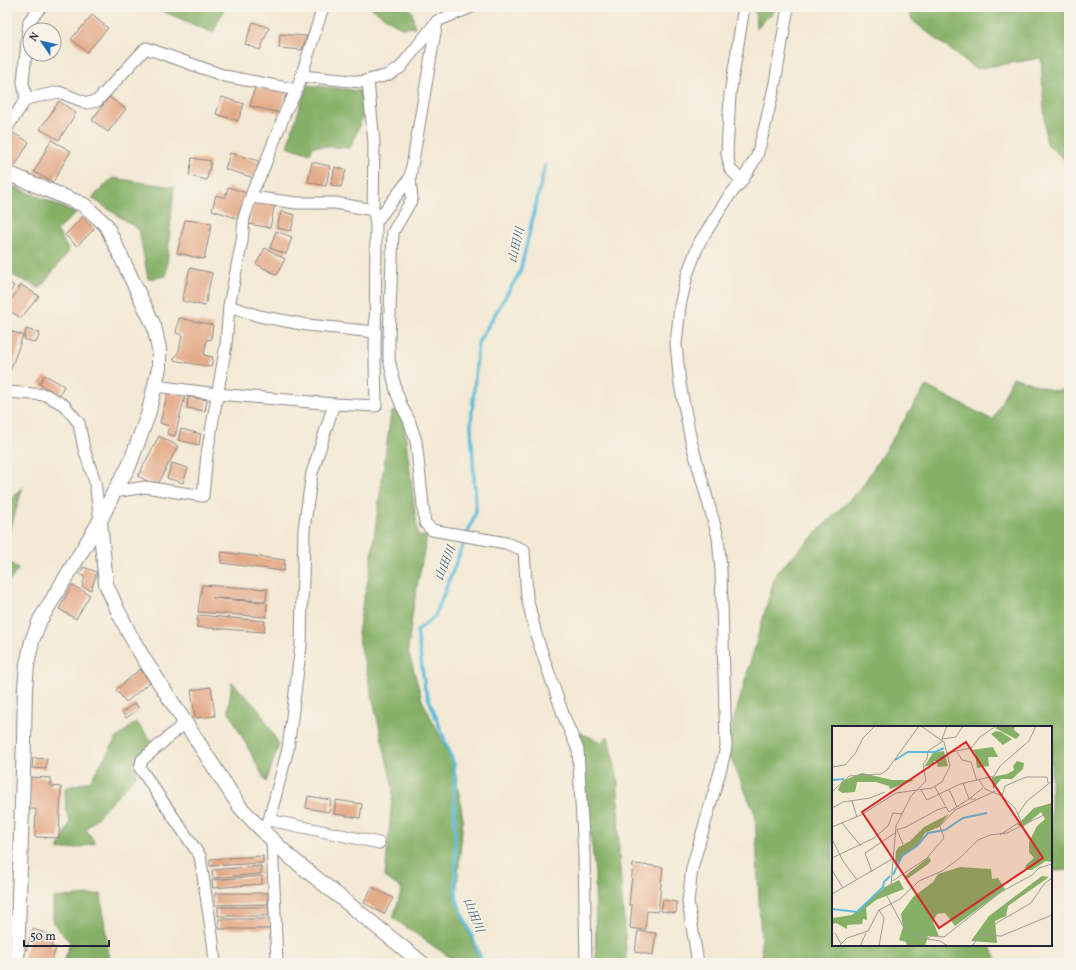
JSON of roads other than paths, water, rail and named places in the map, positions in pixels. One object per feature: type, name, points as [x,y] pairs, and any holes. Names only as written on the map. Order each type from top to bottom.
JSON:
[{"type":"street","points":[[7,128],[26,99],[23,82],[29,21],[41,7]]},
{"type":"street","points":[[114,492],[145,487],[203,496],[207,454],[226,345],[230,306],[242,241],[244,218],[253,190],[262,172],[287,108],[297,90],[323,7]]},
{"type":"street","points":[[302,76],[361,82],[388,75],[400,68],[437,21],[472,7]]},
{"type":"street","points":[[742,181],[730,170],[728,153],[730,94],[744,7]]},
{"type":"street","points":[[698,963],[688,902],[692,868],[726,747],[721,586],[718,537],[691,441],[680,384],[676,344],[680,306],[687,275],[699,243],[729,196],[742,181],[757,156],[775,83],[788,7]]},
{"type":"street","points":[[437,21],[410,178],[412,199],[393,232],[389,359],[396,391],[409,420],[416,442],[425,523],[432,530],[506,543],[524,550],[527,597],[536,635],[564,717],[578,750],[584,855],[586,963]]},
{"type":"street","points":[[26,99],[59,92],[87,103],[97,101],[146,48],[225,76],[297,90]]},
{"type":"street","points":[[155,386],[217,394],[376,406],[376,222],[373,210],[374,144],[368,81]]},
{"type":"street","points":[[7,173],[84,206],[106,225],[154,326],[160,350],[159,368],[148,415],[129,466],[100,521],[40,620],[32,641],[27,665],[25,688],[17,963]]},
{"type":"street","points":[[376,222],[410,178]]},
{"type":"street","points":[[251,197],[298,203],[335,203],[373,210]]},
{"type":"street","points":[[230,306],[259,316],[307,325],[375,332]]},
{"type":"street","points":[[7,392],[46,395],[64,406],[79,423],[84,449],[94,482],[100,521],[106,584],[130,635],[240,807],[265,824],[379,843]]},
{"type":"street","points":[[334,404],[312,473],[304,529],[301,645],[288,749],[265,824],[272,839],[290,857],[422,963]]},
{"type":"street","points":[[185,723],[142,760],[140,768],[200,856],[215,963]]},
{"type":"street","points":[[272,839],[278,963]]},
{"type":"waterway","name":"山田川","points":[[483,963],[456,898],[454,764],[425,689],[417,631],[435,616],[476,512],[471,425],[478,343],[520,272],[545,166]]}]
